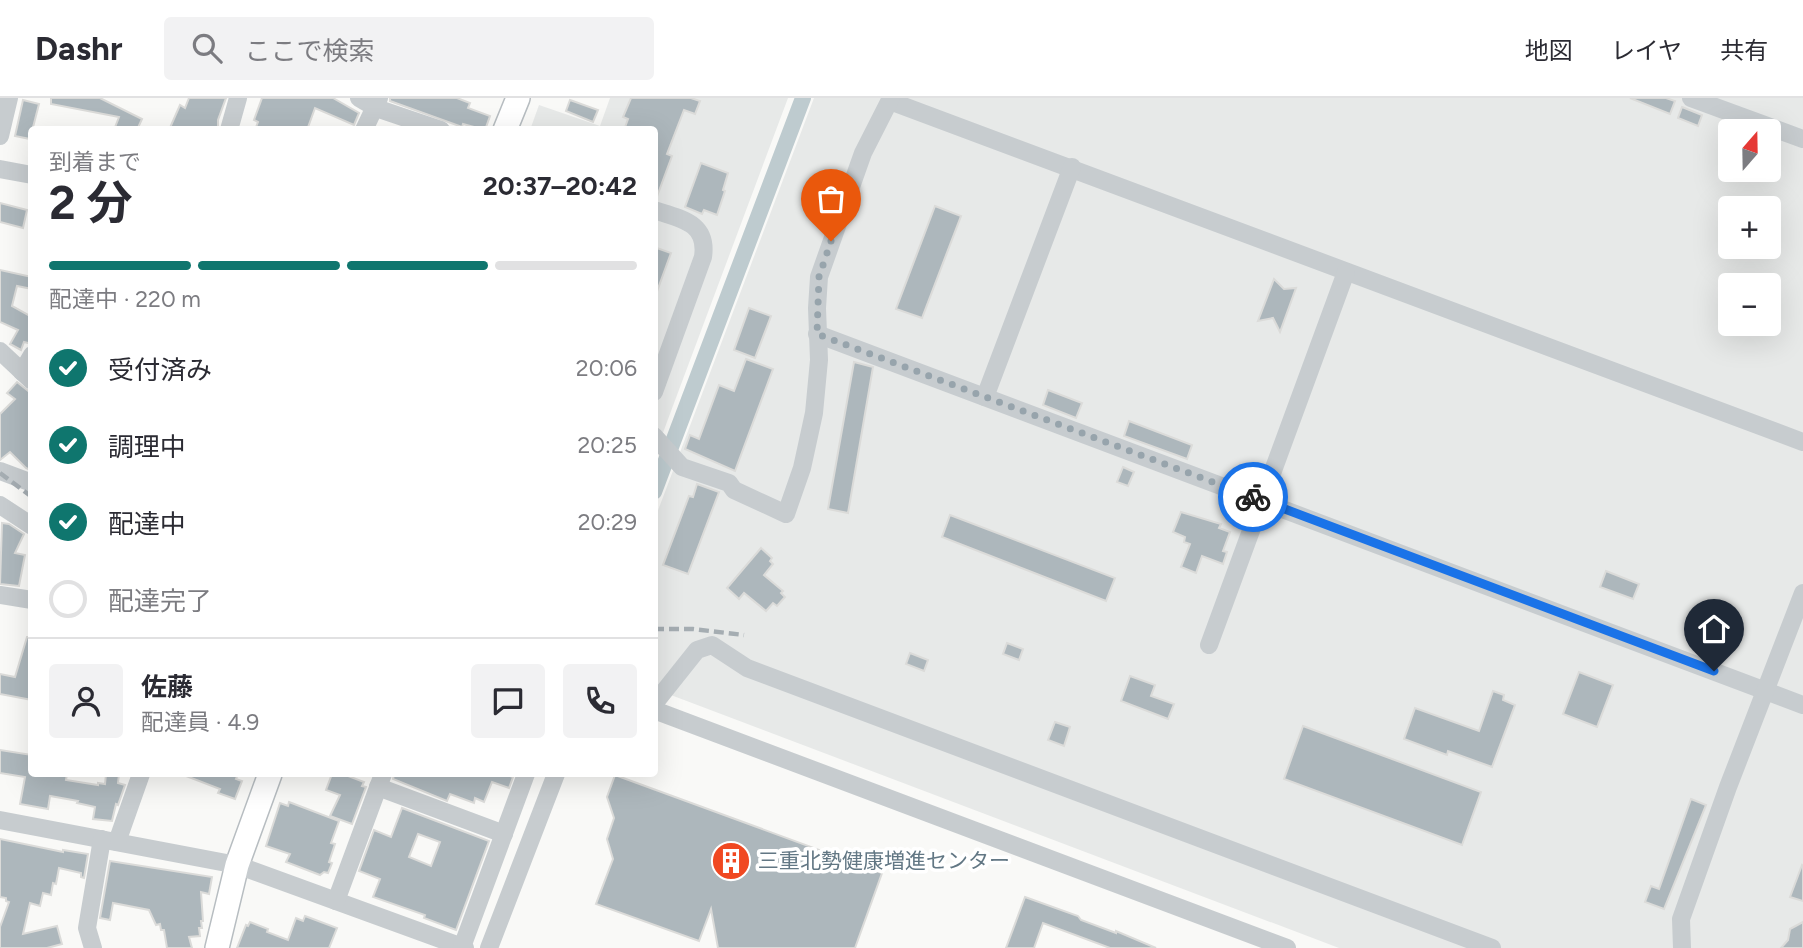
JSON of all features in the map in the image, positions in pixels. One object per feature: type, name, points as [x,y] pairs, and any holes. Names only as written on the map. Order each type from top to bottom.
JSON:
[{"type":"main road","points":[[506,126],[517,98]]},
{"type":"main road","points":[[217,948],[237,865],[269,777]]},
{"type":"street","points":[[0,136],[9,98]]},
{"type":"street","points":[[230,126],[238,98]]},
{"type":"street","points":[[359,98],[432,126]]},
{"type":"street","points":[[1691,98],[1803,139]]},
{"type":"street","points":[[658,440],[682,467],[729,483],[734,490],[786,514],[802,468],[814,413],[819,360],[819,277],[863,153],[891,99],[1803,442]]},
{"type":"street","points":[[366,126],[377,103]]},
{"type":"street","points":[[985,397],[1072,167]]},
{"type":"street","points":[[0,169],[28,174]]},
{"type":"street","points":[[658,212],[698,228],[705,243],[703,257],[658,381]]},
{"type":"street","points":[[1209,645],[1346,272]]},
{"type":"street","points":[[817,334],[1803,705]]},
{"type":"street","points":[[0,351],[27,377]]},
{"type":"street","points":[[0,471],[28,482]]},
{"type":"street","points":[[0,505],[28,523]]},
{"type":"street","points":[[1682,948],[1681,919],[1728,787],[1803,593]]},
{"type":"street","points":[[0,595],[28,599]]},
{"type":"street","points":[[658,702],[697,650],[712,645],[747,668],[1492,948]]},
{"type":"street","points":[[658,703],[1258,943],[1287,948]]},
{"type":"street","points":[[93,948],[87,928],[109,840],[140,777]]},
{"type":"street","points":[[0,820],[237,865],[463,947],[525,777]]},
{"type":"street","points":[[489,948],[555,777]]},
{"type":"street","points":[[337,901],[380,780],[504,834]]},
{"type":"shaded area","points":[[610,98],[788,98],[658,446],[658,126],[600,126]]},
{"type":"shaded area","points":[[814,98],[1803,98],[1803,948],[1339,948],[658,690],[658,510]]},
{"type":"shaded area","points":[[539,105],[600,126],[531,126]]},
{"type":"building","points":[[51,98],[100,98],[142,119],[139,126],[116,126],[119,117],[51,104]]},
{"type":"building","points":[[189,98],[226,98],[218,126],[171,126],[180,105],[185,108]]},
{"type":"building","points":[[262,98],[333,98],[359,113],[354,125],[315,108],[308,126],[256,126],[258,122],[254,120]]},
{"type":"building","points":[[390,98],[457,98],[470,103],[468,108],[490,116],[486,126],[459,126],[390,101]]},
{"type":"building","points":[[631,98],[691,98],[700,101],[695,114],[684,110],[667,154],[672,156],[658,194],[658,126],[625,126],[628,119],[623,117]]},
{"type":"building","points":[[1630,98],[1666,98],[1675,101],[1670,114]]},
{"type":"building","points":[[23,100],[39,104],[33,126],[28,126],[28,139],[15,136]]},
{"type":"building","points":[[570,100],[598,110],[593,122],[566,111]]},
{"type":"building","points":[[1682,107],[1702,115],[1698,126],[1678,118]]},
{"type":"building","points":[[701,163],[728,173],[717,215],[704,210],[702,214],[685,207]]},
{"type":"building","points":[[0,203],[27,210],[23,228],[0,222]]},
{"type":"building","points":[[935,206],[961,216],[922,318],[896,309]]},
{"type":"building","points":[[658,248],[671,253],[658,289]]},
{"type":"building","points":[[0,270],[28,276],[28,288],[17,286],[12,306],[28,315],[28,343],[24,342],[21,350],[10,344],[18,330],[0,322]]},
{"type":"building","points":[[1274,279],[1284,289],[1296,288],[1280,332],[1273,318],[1258,321]]},
{"type":"building","points":[[749,308],[771,316],[755,358],[734,350]]},
{"type":"building","points":[[746,359],[773,369],[735,471],[685,449],[690,435],[699,439],[719,385],[734,391]]},
{"type":"building","points":[[854,362],[873,367],[848,513],[828,509]]},
{"type":"building","points":[[17,382],[28,391],[28,469],[10,452],[0,460],[0,414],[15,399],[7,393]]},
{"type":"building","points":[[1048,390],[1082,403],[1076,418],[1043,405]]},
{"type":"building","points":[[1129,421],[1192,445],[1187,459],[1124,436]]},
{"type":"building","points":[[1123,467],[1134,472],[1128,486],[1117,482]]},
{"type":"building","points":[[697,484],[719,492],[688,574],[663,565],[689,496],[693,497]]},
{"type":"building","points":[[1181,512],[1221,524],[1219,528],[1230,532],[1223,551],[1227,552],[1223,564],[1202,556],[1196,573],[1181,567],[1190,544],[1184,542],[1185,537],[1173,532]]},
{"type":"building","points":[[950,515],[1115,578],[1106,601],[942,537]]},
{"type":"building","points":[[2,523],[9,524],[24,534],[15,553],[25,555],[19,586],[0,584]]},
{"type":"building","points":[[761,548],[772,558],[770,561],[773,564],[764,575],[783,591],[781,593],[785,597],[777,606],[773,603],[766,611],[744,593],[739,599],[727,588]]},
{"type":"building","points":[[1606,571],[1639,584],[1633,599],[1600,587]]},
{"type":"building","points":[[1695,606],[1726,618],[1721,632],[1689,621]]},
{"type":"building","points":[[28,637],[28,699],[0,694],[0,674],[15,677]]},
{"type":"building","points":[[1007,643],[1023,649],[1019,660],[1003,654]]},
{"type":"building","points":[[910,653],[928,660],[924,671],[906,664]]},
{"type":"building","points":[[1579,672],[1613,685],[1597,727],[1563,714]]},
{"type":"building","points":[[1130,676],[1155,685],[1151,696],[1174,704],[1168,719],[1121,701]]},
{"type":"building","points":[[1493,691],[1504,695],[1503,700],[1515,705],[1492,767],[1448,751],[1447,755],[1404,739],[1415,708],[1479,731]]},
{"type":"building","points":[[1055,722],[1070,727],[1064,746],[1048,740]]},
{"type":"building","points":[[1303,726],[1481,792],[1462,845],[1284,779]]},
{"type":"building","points":[[0,750],[28,754],[28,777],[66,777],[66,780],[98,785],[105,784],[106,777],[119,777],[118,783],[125,785],[112,821],[93,819],[95,807],[77,803],[78,801],[50,796],[48,809],[20,804],[25,777],[0,773]]},
{"type":"building","points":[[189,777],[237,777],[242,781],[235,799],[218,793],[220,789]]},
{"type":"building","points":[[331,777],[351,777],[364,782],[362,786],[366,787],[352,824],[330,816],[340,795],[326,790]]},
{"type":"building","points":[[513,777],[509,788],[492,782],[484,802],[475,798],[474,803],[450,794],[447,801],[393,779]]},
{"type":"building","name":"三重北勢健康増進センター","points":[[614,777],[620,777],[882,873],[855,948],[718,948],[711,909],[699,941],[596,904],[613,859],[607,839],[614,818],[607,797]]},
{"type":"building","points":[[1691,799],[1706,805],[1664,909],[1645,902],[1651,886],[1659,889]]},
{"type":"building","points":[[289,802],[339,821],[331,843],[335,844],[328,873],[320,875],[286,862],[290,854],[266,846],[280,803],[288,806]]},
{"type":"building","points":[[402,808],[489,841],[456,930],[424,918],[425,915],[373,897],[380,879],[359,871],[374,830],[391,837]],"holes":[[[418,834],[440,842],[431,866],[409,857]]]},
{"type":"building","points":[[0,839],[63,852],[88,854],[84,878],[81,873],[59,868],[51,895],[43,893],[40,906],[30,903],[23,934],[57,926],[62,944],[47,948],[0,948],[0,927],[9,902],[0,897]]},
{"type":"building","points":[[110,861],[212,877],[209,894],[201,892],[202,928],[199,928],[200,936],[189,937],[192,948],[167,948],[164,930],[161,930],[160,924],[156,925],[149,910],[113,903],[110,920],[100,918]]},
{"type":"building","points":[[1803,866],[1803,901],[1790,897]]},
{"type":"building","points":[[1025,897],[1156,948],[1110,948],[1043,923],[1034,948],[1006,948]]},
{"type":"building","points":[[305,916],[337,928],[329,948],[237,948],[246,925],[250,922],[288,940],[296,918],[303,921]]},
{"type":"building","points":[[1803,922],[1803,948],[1781,948],[1788,940],[1790,929]]},
{"type":"waterway","points":[[658,481],[803,98]]},
{"type":"railway","points":[[0,473],[28,494]]},
{"type":"railway","points":[[658,629],[693,629],[744,635]]},
{"type":"way so far","points":[[831,241],[819,277],[817,334],[1253,497]]},
{"type":"place","name":"三重北勢健康増進センター","points":[[731,861]]},
{"type":"route","points":[[1253,497],[1714,671]]}]
